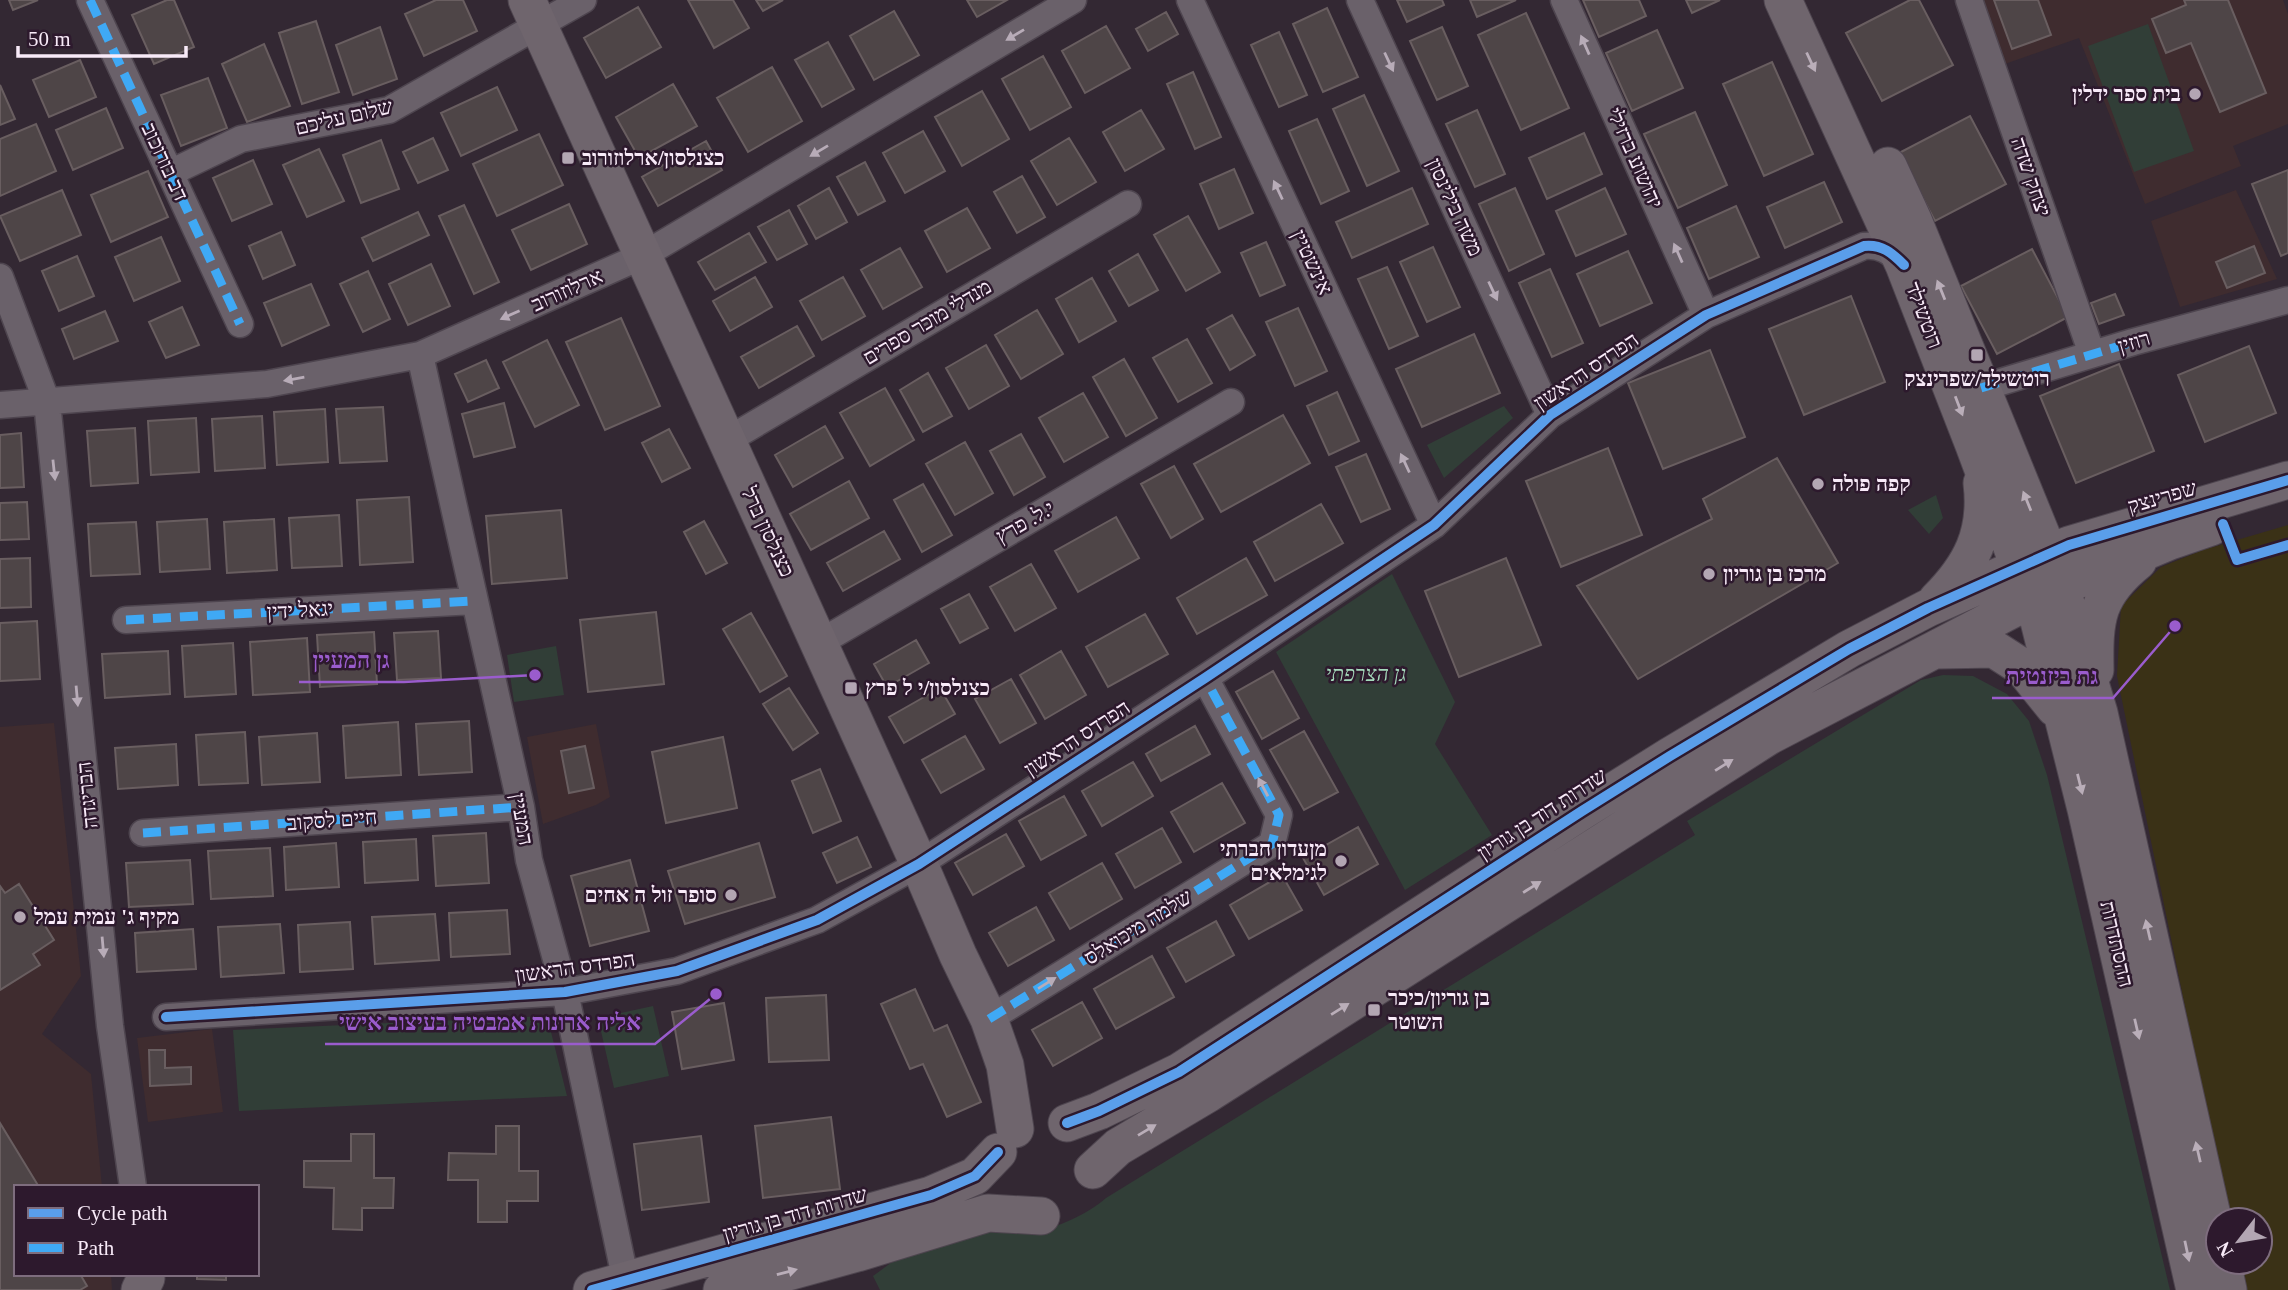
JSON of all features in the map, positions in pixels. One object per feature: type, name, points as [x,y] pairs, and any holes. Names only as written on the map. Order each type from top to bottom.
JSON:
[{"type":"street","name":"דב בורוכוב","points":[[90,0],[240,324]]},
{"type":"street","name":"שלום עליכם","points":[[170,173],[241,139],[389,110],[533,13],[583,0]]},
{"type":"street","name":"ארלוזורוב","points":[[0,405],[267,384],[420,355],[642,256],[1073,0]]},
{"type":"street","name":"אינשטיין","points":[[1191,0],[1434,525]]},
{"type":"street","name":"משה בילינסון","points":[[1360,0],[1550,415]]},
{"type":"street","name":"יהושוע ברזילי","points":[[1564,0],[1706,315]]},
{"type":"street","name":"רוטשילד","points":[[1783,0],[1904,265],[1974,445],[2040,577]]},
{"type":"street","name":"רוטשילד","points":[[1810,0],[1913,220],[1981,387],[2040,577]]},
{"type":"street","name":"יצחק שדה","points":[[1969,0],[2092,354]]},
{"type":"street","name":"כצנלסון ברל","points":[[533,13],[989,1019],[1032,1131]]},
{"type":"street","name":"מנדלי מוכר ספרים","points":[[726,441],[1128,204]]},
{"type":"street","name":"הפרדס הראשון","points":[[166,1017],[565,992],[677,971],[817,920],[919,864],[1434,525],[1550,415],[1706,315],[1864,246],[1886,249],[1904,265]]},
{"type":"street","name":"הבריגדה","points":[[0,277],[47,402],[110,1026],[133,1185]]},
{"type":"street","name":"רוזין","points":[[1981,387],[2288,300]]},
{"type":"street","name":"המעיין","points":[[420,355],[521,807],[529,860],[565,992],[609,1286]]},
{"type":"street","name":"י.ל. פרץ","points":[[819,643],[1231,402]]},
{"type":"street","points":[[1928,608],[1961,574],[1978,540],[1983,507],[1982,480],[1974,445]]},
{"type":"street","name":"שפרינצק","points":[[2040,577],[2069,545],[2288,480]]},
{"type":"street","name":"שפרינצק","points":[[2040,577],[2288,505]]},
{"type":"street","points":[[2099,713],[2095,659],[2098,611],[2117,580],[2143,557],[2170,541]]},
{"type":"street","points":[[1071,1199],[1093,1156],[1086,1140],[1032,1131],[996,1169],[1006,1197],[1024,1211],[1071,1199],[1118,1147],[1769,736],[1911,660],[2040,577]]},
{"type":"street","name":"שדרות דוד בן גוריון","points":[[609,1286],[931,1195],[975,1176],[1032,1131],[1099,1111],[1179,1072],[1670,756],[1849,649],[1928,608],[2040,577]]},
{"type":"street","name":"ההסתדרות","points":[[2040,577],[2099,713],[2210,1206]]},
{"type":"street","name":"ההסתדרות","points":[[2040,577],[2069,738],[2195,1290]]},
{"type":"street","name":"יגאל ידין","points":[[126,620],[474,600]]},
{"type":"street","points":[[1911,660],[1938,650],[1994,649],[2022,667],[2033,678],[2054,707],[2069,738]]},
{"type":"street","name":"שלמה מיכואלס","points":[[989,1019],[1272,844],[1279,815],[1205,678]]},
{"type":"street","name":"חיים לסקוב","points":[[144,833],[521,807]]},
{"type":"street","points":[[722,1290],[988,1213],[1071,1199]]},
{"type":"shaded area","name":"בית ספר ידלין","points":[[1982,0],[2283,0],[2288,14],[2288,124],[2233,146],[2241,166],[2145,204],[2079,38],[2002,65]]},
{"type":"shaded area","points":[[2236,190],[2277,279],[2180,307],[2151,221]]},
{"type":"shaded area","points":[[54,723],[81,976],[42,1034],[91,1074],[102,1185],[14,1185],[14,1276],[111,1276],[112,1290],[0,1290],[0,727]]},
{"type":"shaded area","points":[[596,724],[610,797],[596,805],[543,824],[527,737]]},
{"type":"shaded area","points":[[212,1029],[223,1112],[148,1122],[137,1038]]},
{"type":"green space","points":[[2148,24],[2194,151],[2134,172],[2088,46]]},
{"type":"green space","points":[[1504,406],[1513,418],[1444,478],[1427,445]]},
{"type":"green space","points":[[1936,495],[1943,518],[1929,534],[1908,510]]},
{"type":"green space","name":"גן הצרפתי","points":[[1392,574],[1455,702],[1435,744],[1492,835],[1405,890],[1276,652]]},
{"type":"green space","points":[[556,646],[564,695],[514,702],[507,655]]},
{"type":"green space","points":[[1943,675],[1973,676],[2007,694],[2029,721],[2047,775],[2170,1290],[880,1290],[873,1276],[920,1244],[959,1227],[979,1225],[1017,1232],[1039,1231],[1088,1211],[1695,835],[1687,821],[1921,680]]},
{"type":"green space","points":[[653,1006],[669,1076],[614,1088],[598,1018]]},
{"type":"green space","points":[[547,1016],[567,1096],[239,1111],[233,1030]]},
{"type":"sand","points":[[2288,525],[2288,1290],[2243,1290],[2240,1276],[2274,1276],[2274,1206],[2226,1206],[2117,676],[2121,606],[2161,567],[2203,550]]},
{"type":"building","points":[[9,0],[38,0],[13,10]]},
{"type":"building","points":[[167,0],[174,0],[194,47],[154,64],[132,15]]},
{"type":"building","points":[[436,0],[463,0],[477,31],[424,56],[405,14]]},
{"type":"building","points":[[688,0],[733,0],[749,28],[714,48]]},
{"type":"building","points":[[756,0],[783,0],[763,11]]},
{"type":"building","points":[[967,0],[1007,0],[977,17]]},
{"type":"building","points":[[1397,0],[1442,0],[1444,5],[1407,22]]},
{"type":"building","points":[[1470,0],[1516,0],[1477,17]]},
{"type":"building","points":[[1583,0],[1639,0],[1646,16],[1599,37]]},
{"type":"building","points":[[1686,0],[1720,0],[1692,13]]},
{"type":"building","points":[[1910,0],[1919,0],[1953,65],[1882,101],[1846,33]]},
{"type":"building","points":[[1994,0],[2038,0],[2051,35],[2012,49]]},
{"type":"building","points":[[2184,0],[2228,0],[2266,93],[2220,112],[2191,43],[2166,53],[2152,19],[2186,5]]},
{"type":"building","points":[[638,7],[661,47],[606,78],[584,38]]},
{"type":"building","points":[[1327,8],[1358,77],[1323,92],[1293,24]]},
{"type":"building","points":[[894,11],[919,55],[874,80],[850,36]]},
{"type":"building","points":[[1166,12],[1178,34],[1148,51],[1136,29]]},
{"type":"building","points":[[1526,13],[1569,108],[1521,130],[1478,35]]},
{"type":"building","points":[[316,21],[339,92],[302,104],[279,33]]},
{"type":"building","points":[[1106,26],[1130,68],[1085,93],[1062,51]]},
{"type":"building","points":[[380,27],[397,79],[353,95],[336,45]]},
{"type":"building","points":[[1442,27],[1468,86],[1437,100],[1410,41]]},
{"type":"building","points":[[1657,30],[1683,88],[1632,111],[1606,53]]},
{"type":"building","points":[[1279,32],[1307,95],[1279,107],[1251,45]]},
{"type":"building","points":[[828,42],[854,89],[822,107],[795,60]]},
{"type":"building","points":[[264,44],[290,106],[247,122],[222,64]]},
{"type":"building","points":[[1043,56],[1071,107],[1030,130],[1002,79]]},
{"type":"building","points":[[80,60],[96,97],[49,117],[33,80]]},
{"type":"building","points":[[1772,62],[1813,154],[1764,176],[1723,84]]},
{"type":"building","points":[[772,67],[802,121],[748,152],[717,98]]},
{"type":"building","points":[[1193,72],[1221,137],[1195,149],[1167,84]]},
{"type":"building","points":[[208,78],[227,128],[181,146],[161,95]]},
{"type":"building","points":[[673,84],[697,126],[639,158],[616,117]]},
{"type":"building","points":[[0,85],[15,119],[0,125]]},
{"type":"building","points":[[497,87],[517,130],[461,156],[441,113]]},
{"type":"building","points":[[982,91],[1009,139],[962,166],[935,117]]},
{"type":"building","points":[[1364,95],[1399,171],[1367,186],[1333,109]]},
{"type":"building","points":[[106,108],[123,148],[73,170],[56,130]]},
{"type":"building","points":[[1141,110],[1164,149],[1125,171],[1103,132]]},
{"type":"building","points":[[1477,110],[1505,174],[1475,187],[1446,124]]},
{"type":"building","points":[[1695,112],[1727,185],[1678,208],[1644,134]]},
{"type":"building","points":[[1970,116],[2006,184],[1935,221],[1899,153]]},
{"type":"building","points":[[1317,119],[1349,191],[1321,204],[1289,131]]},
{"type":"building","points":[[36,124],[56,171],[0,196],[0,139]]},
{"type":"building","points":[[923,131],[945,171],[905,193],[883,153]]},
{"type":"building","points":[[1584,133],[1602,174],[1547,199],[1529,158]]},
{"type":"building","points":[[539,134],[563,185],[497,216],[473,164]]},
{"type":"building","points":[[433,138],[448,170],[418,183],[403,152]]},
{"type":"building","points":[[1069,138],[1096,182],[1057,205],[1031,161]]},
{"type":"building","points":[[381,140],[399,189],[361,203],[343,155]]},
{"type":"building","points":[[706,141],[722,170],[658,206],[642,177]]},
{"type":"building","points":[[319,149],[344,201],[307,217],[283,165]]},
{"type":"building","points":[[253,160],[272,204],[232,221],[213,178]]},
{"type":"building","points":[[865,162],[885,201],[858,215],[837,177]]},
{"type":"building","points":[[1234,169],[1253,213],[1219,229],[1200,184]]},
{"type":"building","points":[[2288,170],[2288,253],[2281,256],[2252,184]]},
{"type":"building","points":[[148,171],[168,217],[111,242],[91,195]]},
{"type":"building","points":[[1022,176],[1045,217],[1017,233],[994,192]]},
{"type":"building","points":[[1824,182],[1842,222],[1785,248],[1767,207]]},
{"type":"building","points":[[829,188],[847,222],[816,239],[798,206]]},
{"type":"building","points":[[1412,188],[1428,224],[1352,258],[1336,222]]},
{"type":"building","points":[[1515,188],[1544,254],[1509,271],[1479,204]]},
{"type":"building","points":[[1605,188],[1626,234],[1576,256],[1556,211]]},
{"type":"building","points":[[62,190],[81,235],[20,261],[0,216]]},
{"type":"building","points":[[569,204],[587,244],[531,270],[512,230]]},
{"type":"building","points":[[464,205],[499,282],[474,294],[439,216]]},
{"type":"building","points":[[1736,206],[1759,257],[1709,279],[1687,228]]},
{"type":"building","points":[[967,208],[990,248],[947,272],[925,231]]},
{"type":"building","points":[[789,210],[807,244],[777,260],[758,227]]},
{"type":"building","points":[[418,212],[429,235],[373,261],[362,238]]},
{"type":"building","points":[[1188,216],[1220,272],[1186,291],[1154,235]]},
{"type":"building","points":[[281,232],[295,265],[263,279],[249,246]]},
{"type":"building","points":[[749,233],[766,262],[715,290],[698,262]]},
{"type":"building","points":[[161,237],[180,281],[134,301],[115,257]]},
{"type":"building","points":[[1266,242],[1285,285],[1260,296],[1241,253]]},
{"type":"building","points":[[2254,246],[2265,273],[2227,288],[2216,262]]},
{"type":"building","points":[[1433,247],[1460,307],[1427,322],[1400,262]]},
{"type":"building","points":[[900,248],[922,287],[883,309],[861,270]]},
{"type":"building","points":[[2032,249],[2068,317],[1997,354],[1961,286]]},
{"type":"building","points":[[1628,251],[1652,303],[1600,326],[1577,274]]},
{"type":"building","points":[[1138,254],[1158,290],[1129,306],[1109,271]]},
{"type":"building","points":[[77,256],[94,296],[59,311],[42,271]]},
{"type":"building","points":[[431,264],[450,306],[408,325],[389,284]]},
{"type":"building","points":[[1387,267],[1418,336],[1389,349],[1358,279]]},
{"type":"building","points":[[1550,269],[1583,343],[1552,357],[1519,283]]},
{"type":"building","points":[[368,271],[390,319],[363,332],[340,284]]},
{"type":"building","points":[[755,277],[772,307],[730,331],[713,301]]},
{"type":"building","points":[[843,277],[865,316],[822,340],[800,301]]},
{"type":"building","points":[[1092,278],[1116,321],[1079,342],[1056,299]]},
{"type":"building","points":[[311,284],[329,325],[282,346],[264,303]]},
{"type":"building","points":[[2115,294],[2124,315],[2099,324],[2091,303]]},
{"type":"building","points":[[1851,296],[1885,382],[1804,415],[1769,329]]},
{"type":"building","points":[[182,307],[199,345],[166,358],[149,322]]},
{"type":"building","points":[[1298,308],[1327,371],[1295,386],[1266,322]]},
{"type":"building","points":[[1037,310],[1063,354],[1021,379],[995,335]]},
{"type":"building","points":[[105,311],[118,341],[74,359],[62,329]]},
{"type":"building","points":[[1232,315],[1255,355],[1230,370],[1207,329]]},
{"type":"building","points":[[621,318],[660,406],[605,430],[566,342]]},
{"type":"building","points":[[797,326],[814,356],[759,388],[741,357]]},
{"type":"building","points":[[1474,334],[1500,393],[1422,427],[1396,369]]},
{"type":"building","points":[[1187,339],[1212,383],[1178,402],[1153,358]]},
{"type":"building","points":[[547,340],[579,405],[535,427],[503,362]]},
{"type":"building","points":[[986,345],[1009,386],[969,409],[946,368]]},
{"type":"building","points":[[2249,346],[2276,413],[2205,442],[2178,375]]},
{"type":"building","points":[[1710,350],[1745,437],[1663,469],[1628,383]]},
{"type":"building","points":[[1124,359],[1157,418],[1126,436],[1093,377]]},
{"type":"building","points":[[486,360],[499,388],[468,402],[455,374]]},
{"type":"building","points":[[2119,364],[2154,451],[2076,483],[2040,396]]},
{"type":"building","points":[[928,373],[952,416],[923,432],[900,390]]},
{"type":"building","points":[[885,388],[914,440],[870,466],[840,413]]},
{"type":"building","points":[[1337,392],[1359,441],[1329,455],[1307,406]]},
{"type":"building","points":[[1083,393],[1108,437],[1064,462],[1039,418]]},
{"type":"building","points":[[504,403],[515,447],[474,457],[462,414]]},
{"type":"building","points":[[383,407],[387,461],[340,463],[336,409]]},
{"type":"building","points":[[325,409],[328,462],[277,465],[274,412]]},
{"type":"building","points":[[1283,415],[1310,463],[1221,512],[1194,464]]},
{"type":"building","points":[[262,416],[265,468],[215,471],[212,419]]},
{"type":"building","points":[[196,418],[199,472],[151,475],[148,421]]},
{"type":"building","points":[[825,426],[843,458],[793,487],[775,455]]},
{"type":"building","points":[[135,428],[138,483],[91,486],[87,431]]},
{"type":"building","points":[[669,429],[690,468],[662,482],[642,443]]},
{"type":"building","points":[[21,433],[24,487],[0,488],[0,435]]},
{"type":"building","points":[[1021,434],[1045,477],[1014,495],[990,451]]},
{"type":"building","points":[[965,442],[993,493],[955,515],[926,464]]},
{"type":"building","points":[[1608,448],[1642,535],[1561,567],[1526,481]]},
{"type":"building","points":[[1366,454],[1390,509],[1361,522],[1336,467]]},
{"type":"building","name":"מרכז בן גוריון","points":[[1777,458],[1838,563],[1638,679],[1577,586],[1712,519],[1703,499]]},
{"type":"building","points":[[1174,466],[1203,519],[1171,538],[1141,484]]},
{"type":"building","points":[[849,481],[869,518],[811,550],[790,514]]},
{"type":"building","points":[[923,484],[952,535],[922,552],[894,500]]},
{"type":"building","points":[[409,497],[413,562],[360,565],[357,500]]},
{"type":"building","points":[[27,502],[29,539],[0,540],[0,503]]},
{"type":"building","points":[[1321,504],[1343,543],[1275,581],[1254,542]]},
{"type":"building","points":[[561,510],[567,578],[492,584],[486,516]]},
{"type":"building","points":[[339,515],[342,566],[292,568],[289,518]]},
{"type":"building","points":[[1116,517],[1139,558],[1078,592],[1055,551]]},
{"type":"building","points":[[207,519],[210,569],[160,572],[157,522]]},
{"type":"building","points":[[274,519],[277,570],[227,573],[224,522]]},
{"type":"building","points":[[704,521],[727,563],[706,574],[684,532]]},
{"type":"building","points":[[136,522],[140,574],[91,576],[88,524]]},
{"type":"building","points":[[884,531],[900,559],[843,591],[827,563]]},
{"type":"building","points":[[30,558],[31,607],[0,608],[0,559]]},
{"type":"building","points":[[1246,558],[1267,595],[1197,634],[1177,598]]},
{"type":"building","points":[[1506,558],[1541,645],[1459,677],[1425,591]]},
{"type":"building","points":[[1031,564],[1056,608],[1015,631],[990,587]]},
{"type":"building","points":[[969,594],[988,628],[960,643],[941,609]]},
{"type":"building","points":[[656,612],[664,684],[588,692],[580,620]]},
{"type":"building","points":[[751,613],[787,676],[760,692],[723,629]]},
{"type":"building","points":[[1145,614],[1168,654],[1108,687],[1086,647]]},
{"type":"building","points":[[37,621],[40,679],[0,681],[0,623]]},
{"type":"building","points":[[438,631],[441,678],[397,680],[394,633]]},
{"type":"building","points":[[374,632],[377,684],[320,687],[317,635]]},
{"type":"building","points":[[307,638],[310,692],[253,695],[250,642]]},
{"type":"building","points":[[916,640],[929,663],[887,687],[874,664]]},
{"type":"building","points":[[233,643],[236,694],[185,697],[182,646]]},
{"type":"building","points":[[168,651],[170,694],[105,698],[102,654]]},
{"type":"building","points":[[1061,651],[1086,695],[1045,719],[1020,675]]},
{"type":"building","points":[[1273,671],[1299,718],[1262,739],[1236,692]]},
{"type":"building","points":[[1011,679],[1036,723],[1000,743],[975,699]]},
{"type":"building","points":[[789,688],[818,733],[793,750],[763,704]]},
{"type":"building","points":[[940,688],[955,714],[904,743],[889,717]]},
{"type":"building","points":[[469,721],[472,772],[419,775],[416,724]]},
{"type":"building","points":[[398,722],[401,775],[346,778],[343,726]]},
{"type":"building","points":[[1195,726],[1210,754],[1161,781],[1146,754]]},
{"type":"building","points":[[1304,731],[1338,792],[1304,810],[1270,750]]},
{"type":"building","points":[[245,732],[248,783],[199,785],[196,735]]},
{"type":"building","points":[[317,733],[320,782],[262,785],[259,737]]},
{"type":"building","points":[[965,736],[984,769],[941,793],[922,760]]},
{"type":"building","points":[[723,737],[737,808],[666,823],[652,752]]},
{"type":"building","points":[[176,744],[178,785],[118,789],[115,748]]},
{"type":"building","points":[[585,746],[594,788],[569,793],[561,751]]},
{"type":"building","points":[[1133,762],[1153,796],[1102,826],[1082,791]]},
{"type":"building","points":[[820,769],[841,821],[813,833],[792,781]]},
{"type":"building","points":[[1222,783],[1245,823],[1194,852],[1171,812]]},
{"type":"building","points":[[1064,796],[1086,835],[1041,860],[1019,821]]},
{"type":"building","name":"מןעדון חברתי לגימלאים","points":[[1358,827],[1378,864],[1324,895],[1303,858]]},
{"type":"building","points":[[1162,828],[1181,862],[1135,888],[1116,854]]},
{"type":"building","points":[[486,833],[489,883],[436,886],[433,836]]},
{"type":"building","points":[[1006,834],[1024,866],[973,895],[955,863]]},
{"type":"building","points":[[857,837],[871,867],[837,883],[823,853]]},
{"type":"building","points":[[416,839],[418,880],[365,883],[363,842]]},
{"type":"building","points":[[336,843],[339,887],[286,890],[284,847]]},
{"type":"building","points":[[759,843],[775,897],[685,924],[668,871]]},
{"type":"building","points":[[270,848],[273,896],[211,899],[208,851]]},
{"type":"building","points":[[190,860],[193,904],[129,907],[126,863]]},
{"type":"building","points":[[630,860],[649,931],[590,946],[571,876]]},
{"type":"building","points":[[1102,863],[1122,899],[1070,929],[1049,893]]},
{"type":"building","points":[[1282,875],[1302,910],[1249,939],[1230,905]]},
{"type":"building","name":"מקיף ג' עמית עמל","points":[[19,884],[54,940],[33,954],[40,965],[0,990],[0,886],[5,893]]},
{"type":"building","points":[[1036,907],[1054,940],[1008,966],[989,933]]},
{"type":"building","points":[[507,910],[510,954],[451,957],[449,913]]},
{"type":"building","points":[[435,914],[439,960],[375,964],[372,917]]},
{"type":"building","points":[[1216,921],[1234,955],[1186,982],[1167,948]]},
{"type":"building","points":[[350,922],[353,969],[300,972],[298,925]]},
{"type":"building","points":[[280,924],[284,973],[221,977],[218,927]]},
{"type":"building","points":[[193,929],[196,969],[137,972],[135,933]]},
{"type":"building","points":[[1152,956],[1174,997],[1116,1029],[1094,989]]},
{"type":"building","points":[[915,989],[934,1031],[947,1025],[981,1102],[947,1117],[923,1064],[910,1069],[881,1004]]},
{"type":"building","points":[[826,995],[829,1060],[769,1062],[766,998]]},
{"type":"building","points":[[1082,1002],[1102,1038],[1053,1066],[1032,1030]]},
{"type":"building","points":[[724,1003],[734,1060],[682,1069],[672,1012]]},
{"type":"building","points":[[149,1050],[165,1050],[165,1068],[191,1067],[191,1084],[150,1086]]},
{"type":"building","points":[[831,1117],[840,1189],[763,1198],[755,1126]]},
{"type":"building","points":[[0,1123],[38,1185],[14,1185],[14,1276],[81,1276],[87,1286],[80,1290],[0,1290]]},
{"type":"building","points":[[496,1126],[519,1126],[519,1171],[538,1171],[538,1201],[507,1201],[507,1222],[478,1222],[478,1180],[448,1180],[449,1153],[496,1154]]},
{"type":"building","points":[[351,1134],[374,1134],[374,1178],[394,1178],[393,1208],[362,1208],[362,1230],[333,1229],[334,1188],[304,1187],[304,1161],[351,1161]]},
{"type":"building","points":[[701,1136],[709,1202],[642,1210],[634,1144]]},
{"type":"building","points":[[197,1276],[226,1276],[226,1280],[197,1279]]},
{"type":"marked path","points":[[90,0],[240,324]]},
{"type":"marked path","points":[[1981,388],[2133,342]]},
{"type":"marked path","points":[[126,620],[474,601]]},
{"type":"marked path","points":[[989,1019],[1272,844],[1279,815],[1205,678]]},
{"type":"marked path","points":[[143,833],[521,807]]},
{"type":"cycle path","points":[[166,1017],[565,992],[677,971],[817,920],[919,864],[1434,525],[1550,415],[1706,315],[1864,246],[1876,246],[1886,250],[1904,265]]},
{"type":"cycle path","points":[[1067,1123],[1099,1111],[1179,1072],[1582,811],[1849,649],[1928,608],[2069,545],[2288,480]]},
{"type":"cycle path","points":[[2223,524],[2237,560],[2288,545]]},
{"type":"cycle path","points":[[592,1290],[931,1195],[975,1176],[998,1152]]},
{"type":"place","name":"בית ספר ידלין","points":[[2195,94]]},
{"type":"place","name":"כצנלסון/ארלוזורוב","points":[[568,158]]},
{"type":"place","name":"רוטשילד/שפרינצק","points":[[1977,355]]},
{"type":"place","name":"קפה פולה","points":[[1818,484]]},
{"type":"place","name":"מרכז בן גוריון","points":[[1709,574]]},
{"type":"place","name":"גת ביזנטית","points":[[2175,626]]},
{"type":"place","name":"גן המעיין","points":[[535,675]]},
{"type":"place","name":"כצנלסון/י ל פרץ","points":[[851,688]]},
{"type":"place","name":"מןעדון חברתי לגימלאים","points":[[1341,861]]},
{"type":"place","name":"סופר זול ה אחים","points":[[731,895]]},
{"type":"place","name":"מקיף ג' עמית עמל","points":[[20,917]]},
{"type":"place","name":"אליה ארונות אמבטיה בעיצוב אישי","points":[[716,994]]},
{"type":"place","name":"בן גוריון/כיכר השוטר","points":[[1374,1010]]}]
